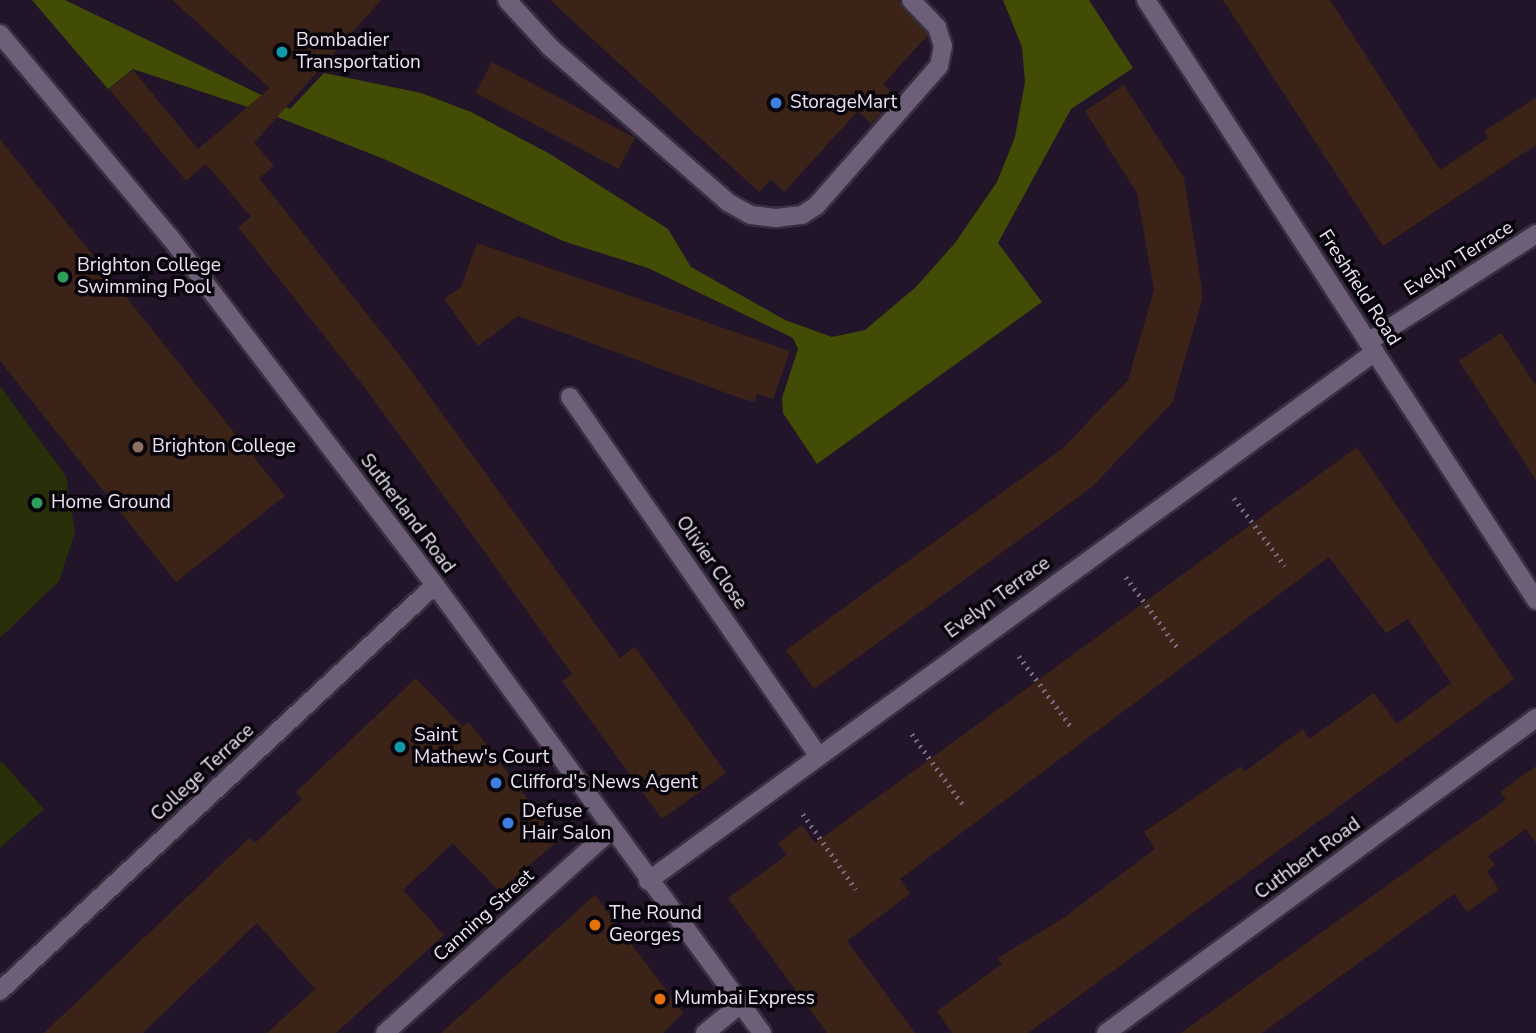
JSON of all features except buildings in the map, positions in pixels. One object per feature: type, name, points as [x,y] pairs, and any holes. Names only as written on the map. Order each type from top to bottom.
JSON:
[{"type":"street","points":[[507,0],[550,47],[729,203],[751,215],[776,218],[802,215],[816,205],[939,66],[943,46],[937,27],[911,0]]},
{"type":"street","name":"Freshfield Road","points":[[1146,0],[1536,600]]},
{"type":"street","name":"Sutherland Road","points":[[0,34],[170,237],[435,585],[648,881],[762,1033]]},
{"type":"street","name":"Evelyn Terrace","points":[[648,881],[1372,347],[1536,234]]},
{"type":"street","name":"Olivier Close","points":[[570,397],[817,754]]},
{"type":"street","name":"College Terrace","points":[[0,992],[435,585]]},
{"type":"street","name":"Cuthbert Road","points":[[1106,1033],[1536,718]]},
{"type":"street","name":"Canning Street","points":[[384,1033],[611,830]]},
{"type":"street","points":[[705,1033],[741,1004]]},
{"type":"path","points":[[1234,498],[1285,566]]},
{"type":"path","points":[[1126,577],[1178,648]]},
{"type":"path","points":[[1019,656],[1072,727]]},
{"type":"path","points":[[912,734],[964,806]]},
{"type":"path","points":[[803,814],[856,889]]},
{"type":"green space","points":[[32,0],[65,0],[290,109],[324,73],[421,93],[471,112],[550,154],[668,229],[691,267],[785,320],[832,337],[865,330],[916,287],[955,243],[997,182],[1015,137],[1025,82],[1022,47],[1003,0],[1089,0],[1133,68],[1071,109],[998,243],[1042,302],[817,464],[783,413],[782,398],[798,349],[793,338],[648,268],[563,241],[384,159],[275,116],[133,69],[108,89]]},
{"type":"green space","name":"Home Ground","points":[[0,386],[66,476],[75,532],[59,581],[0,638]]},
{"type":"green space","points":[[2,762],[44,809],[0,848],[0,763]]},
{"type":"place","name":"Bombadier Transportation","points":[[282,52]]},
{"type":"place","name":"StorageMart","points":[[776,103]]},
{"type":"place","name":"Brighton College Swimming Pool","points":[[63,277]]},
{"type":"place","name":"Brighton College","points":[[138,447]]},
{"type":"place","name":"Home Ground","points":[[37,503]]},
{"type":"place","name":"Saint Mathew's Court","points":[[400,747]]},
{"type":"place","name":"Clifford's News Agent","points":[[496,783]]},
{"type":"place","name":"Defuse Hair Salon","points":[[508,823]]},
{"type":"place","name":"The Round Georges","points":[[595,925]]},
{"type":"place","name":"Mumbai Express","points":[[660,999]]}]
